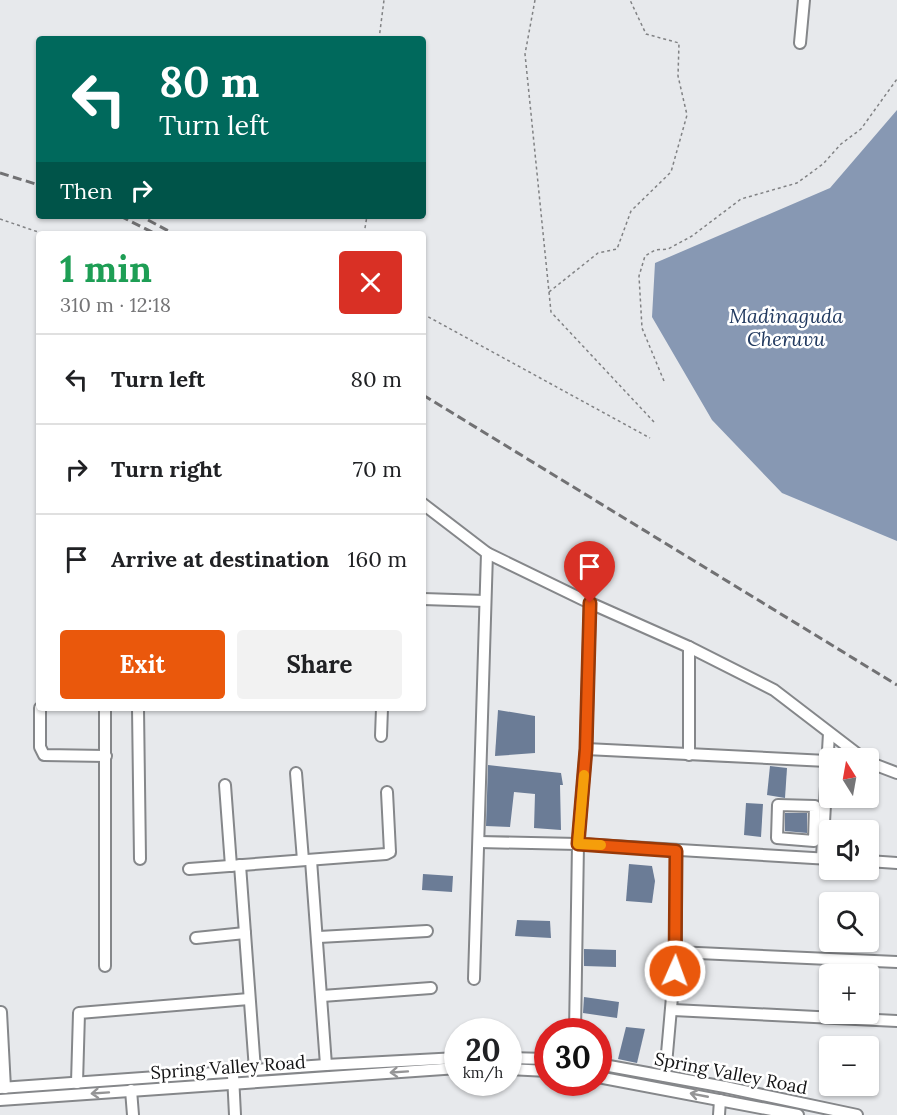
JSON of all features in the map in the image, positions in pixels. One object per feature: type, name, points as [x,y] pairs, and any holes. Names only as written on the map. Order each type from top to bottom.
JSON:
[{"type":"street","points":[[800,43],[804,0]]},
{"type":"street","points":[[426,506],[487,553],[590,603],[689,647],[774,690],[849,748]]},
{"type":"street","points":[[474,979],[487,553]]},
{"type":"street","points":[[426,599],[485,601]]},
{"type":"street","points":[[575,1018],[578,844],[586,749],[590,603]]},
{"type":"street","points":[[689,647],[689,755]]},
{"type":"street","points":[[40,711],[40,747],[44,755],[106,756]]},
{"type":"street","points":[[105,711],[105,966]]},
{"type":"street","points":[[138,711],[140,859]]},
{"type":"street","points":[[381,736],[382,711]]},
{"type":"street","points":[[828,748],[829,734]]},
{"type":"street","points":[[586,749],[819,761]]},
{"type":"street","points":[[879,767],[897,774]]},
{"type":"street","points":[[296,773],[319,937],[326,1065]]},
{"type":"street","points":[[225,785],[245,933],[255,1070]]},
{"type":"street","points":[[189,869],[381,855],[390,852],[387,792]]},
{"type":"street","points":[[814,841],[777,838],[777,806],[780,804],[814,806],[820,820]]},
{"type":"street","points":[[819,852],[814,841],[821,808]]},
{"type":"street","points":[[479,842],[578,844],[819,858]]},
{"type":"street","points":[[666,1077],[676,952],[676,851]]},
{"type":"street","points":[[879,862],[897,863]]},
{"type":"street","points":[[319,937],[427,931]]},
{"type":"street","points":[[196,938],[245,933]]},
{"type":"street","points":[[676,952],[897,962]]},
{"type":"street","points":[[322,996],[431,988]]},
{"type":"street","points":[[77,1083],[79,1013],[249,999]]},
{"type":"street","points":[[673,1010],[897,1021]]},
{"type":"street","points":[[2,1012],[3,1088]]},
{"type":"street","name":"Spring Valley Road","points":[[0,1100],[131,1090],[233,1077],[255,1070],[444,1059]]},
{"type":"street","name":"Spring Valley Road","points":[[612,1067],[858,1115]]},
{"type":"street","name":"Spring Valley Road","points":[[3,1088],[444,1069]]},
{"type":"street","points":[[233,1077],[235,1115]]},
{"type":"street","name":"Spring Valley Road","points":[[612,1080],[798,1115]]},
{"type":"street","points":[[131,1090],[133,1115]]},
{"type":"street","points":[[719,1115],[720,1100]]},
{"type":"path","points":[[379,36],[384,0]]},
{"type":"path","points":[[535,0],[525,54],[551,312],[654,422]]},
{"type":"path","points":[[549,291],[598,253],[617,249],[630,211],[671,172],[687,115],[678,76],[679,43],[646,34],[630,0]]},
{"type":"path","points":[[664,381],[642,328],[639,276],[645,256],[655,250],[668,249],[692,236],[741,200],[797,183],[823,164],[841,144],[861,129],[897,79]]},
{"type":"path","points":[[0,219],[36,231]]},
{"type":"path","points":[[426,316],[650,438]]},
{"type":"water","name":"Madinaguda Cheruvu","points":[[897,110],[897,541],[782,493],[712,420],[652,317],[655,263],[830,188]]},
{"type":"building","points":[[498,710],[535,716],[535,753],[495,756]]},
{"type":"building","points":[[488,765],[561,773],[563,785],[560,785],[561,830],[534,828],[535,794],[514,792],[510,827],[486,826]]},
{"type":"building","points":[[770,766],[787,768],[785,798],[767,795]]},
{"type":"building","points":[[746,803],[763,804],[761,837],[744,835]]},
{"type":"building","points":[[785,813],[807,813],[807,833],[785,831]]},
{"type":"building","points":[[629,864],[652,866],[655,881],[652,903],[626,901]]},
{"type":"building","points":[[423,874],[453,876],[452,892],[422,890]]},
{"type":"building","points":[[517,920],[550,921],[551,938],[515,936]]},
{"type":"building","points":[[584,949],[616,950],[616,967],[584,966]]},
{"type":"building","points":[[584,997],[619,1002],[617,1018],[583,1013]]},
{"type":"building","points":[[626,1027],[645,1029],[637,1063],[618,1059]]},
{"type":"railway","points":[[0,173],[36,184]]},
{"type":"railway","points":[[126,219],[150,231]]},
{"type":"railway","points":[[148,220],[168,231]]},
{"type":"railway","points":[[426,397],[897,685]]},
{"type":"slow traffic","points":[[584,775],[578,844],[601,845]]},
{"type":"route","points":[[590,603],[586,749],[578,844],[676,851],[675,971]]}]
